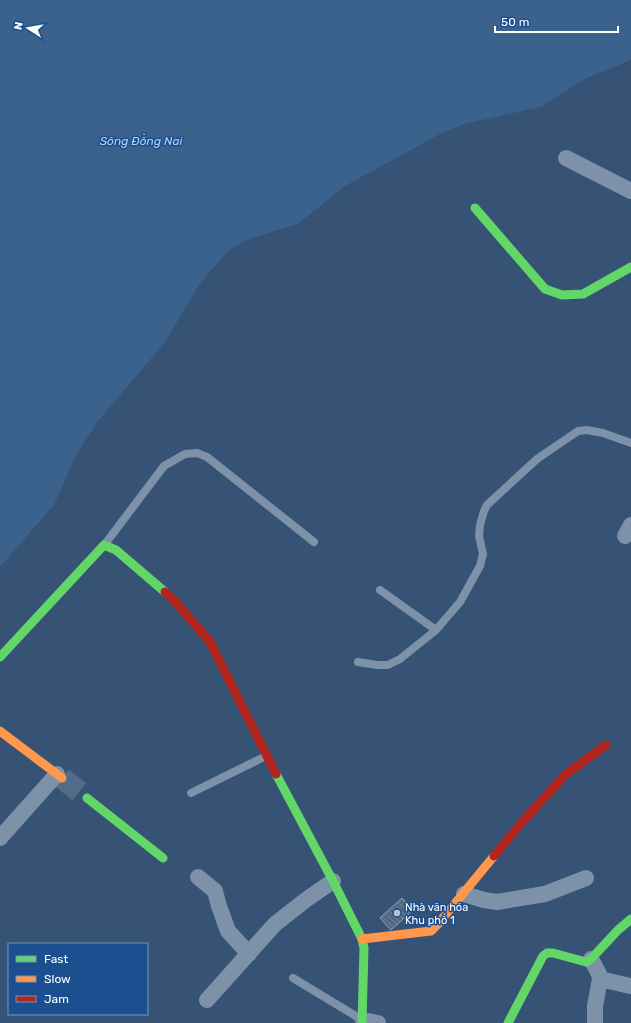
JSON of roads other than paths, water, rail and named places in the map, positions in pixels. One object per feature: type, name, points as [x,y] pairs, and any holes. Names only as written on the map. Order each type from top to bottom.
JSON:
[{"type":"street","points":[[566,158],[631,192]]},
{"type":"street","points":[[475,208],[545,289],[562,295],[583,294],[631,267]]},
{"type":"street","points":[[0,657],[104,545],[116,550],[174,600],[210,642],[266,755],[362,939],[364,948],[368,1022]]},
{"type":"street","points":[[0,731],[60,776],[0,838]]},
{"type":"street","points":[[362,939],[431,931],[464,894],[542,799],[566,774],[606,745]]},
{"type":"street","points":[[87,798],[164,858]]},
{"type":"street","points":[[198,876],[215,891],[228,931],[249,954]]},
{"type":"street","points":[[464,894],[497,902],[545,894],[586,878]]},
{"type":"street","points":[[207,1000],[276,924],[307,899],[333,881]]},
{"type":"street","points":[[508,1023],[543,956],[547,953],[553,953],[586,962],[591,959],[618,930],[631,919]]},
{"type":"street","points":[[591,959],[600,979],[595,1006],[595,1023]]},
{"type":"street","points":[[600,979],[630,986]]},
{"type":"lane","points":[[358,662],[388,665],[400,659],[436,630],[460,602],[480,566],[483,554],[479,536],[480,526],[487,505],[537,459],[578,431],[587,430],[631,443]]},
{"type":"lane","points":[[104,545],[164,466],[185,454],[197,453],[208,457],[314,542]]},
{"type":"lane","points":[[380,590],[436,630]]},
{"type":"lane","points":[[191,793],[266,755]]},
{"type":"lane","points":[[293,978],[368,1022]]},
{"type":"water","name":"Sông Đồng Nai","points":[[0,0],[631,0],[631,60],[584,79],[541,107],[464,124],[442,133],[345,186],[298,224],[246,240],[228,251],[198,286],[166,341],[98,421],[75,457],[54,505],[0,567]]},
{"type":"tunnel","points":[[62,778],[87,798]]},
{"type":"place","name":"Nhà văn hóa Khu phố 1","points":[[397,913]]}]
